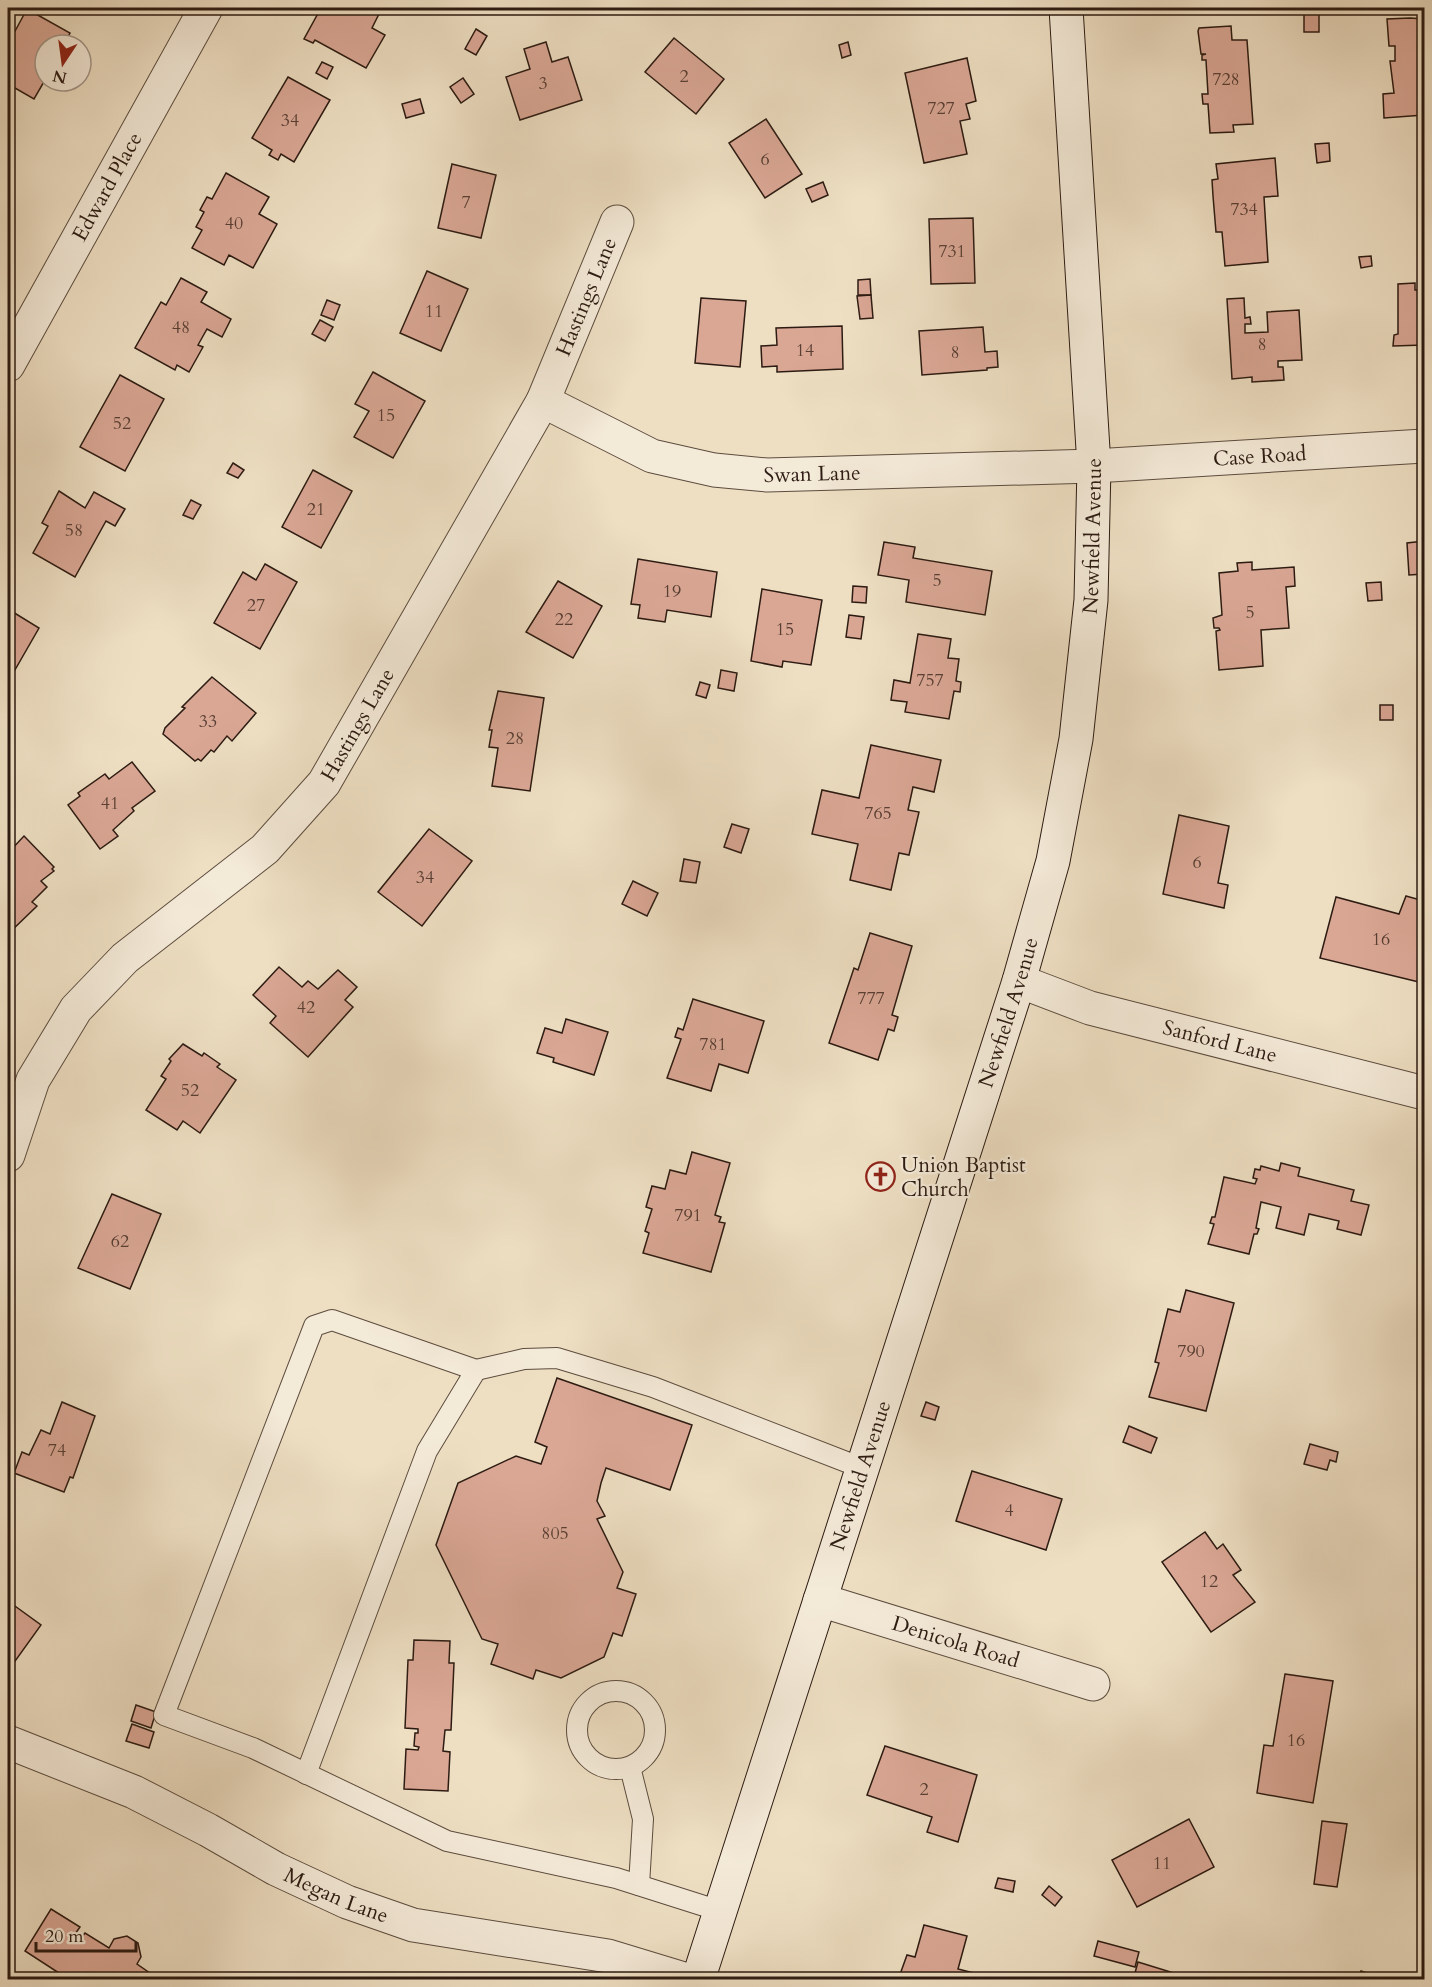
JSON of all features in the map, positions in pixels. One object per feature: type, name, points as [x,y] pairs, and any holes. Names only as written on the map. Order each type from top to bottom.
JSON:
[{"type":"street","name":"Edward Place","points":[[8,365],[206,8]]},
{"type":"street","name":"Newfield Avenue","points":[[698,1980],[1019,981],[1053,861],[1076,739],[1091,600],[1094,466],[1066,8]]},
{"type":"street","name":"Hastings Lane","points":[[8,1155],[33,1080],[76,1008],[125,958],[266,849],[324,783],[543,401],[617,222]]},
{"type":"street","name":"Swan Lane","points":[[543,401],[652,456],[714,470],[767,475],[1094,466]]},
{"type":"street","name":"Case Road","points":[[1094,466],[1425,446]]},
{"type":"street","name":"Sanford Lane","points":[[1019,981],[1090,1008],[1425,1093]]},
{"type":"street","name":"Denicola Road","points":[[820,1599],[1093,1684]]},
{"type":"street","name":"Megan Lane","points":[[8,1742],[134,1792],[208,1830],[276,1869],[347,1902],[413,1925],[608,1956],[687,1980]]},
{"type":"lane","points":[[720,1911],[639,1885],[447,1841],[253,1748],[164,1715],[314,1326],[332,1320],[476,1370],[524,1359],[557,1358],[653,1387],[862,1468]]},
{"type":"lane","points":[[306,1774],[427,1451],[476,1370]]},
{"type":"lane","points":[[620,1691],[643,1702],[651,1713],[655,1731],[650,1750],[630,1767],[605,1768],[593,1762],[578,1742],[576,1730],[579,1716],[595,1697],[620,1691]]},
{"type":"lane","points":[[630,1767],[643,1819],[639,1885]]},
{"type":"building","points":[[321,8],[382,8],[372,28],[385,35],[366,68],[315,40],[313,43],[304,39]]},
{"type":"building","points":[[27,9],[70,33],[33,33],[33,93],[37,93],[34,99],[8,84],[8,29],[14,33]]},
{"type":"building","points":[[1319,12],[1319,32],[1304,32],[1304,13]]},
{"type":"building","points":[[1387,19],[1424,19],[1424,115],[1384,118],[1383,94],[1394,93],[1390,61],[1395,61],[1395,46],[1389,46]]},
{"type":"building","points":[[1231,26],[1232,40],[1247,40],[1253,124],[1233,125],[1234,132],[1210,133],[1208,104],[1203,104],[1202,94],[1208,94],[1206,60],[1202,60],[1202,55],[1206,54],[1201,54],[1198,31],[1199,28]]},
{"type":"building","points":[[476,29],[487,36],[476,55],[465,49]]},
{"type":"building","points":[[674,38],[724,79],[696,114],[645,72]]},
{"type":"building","points":[[546,42],[552,62],[568,57],[582,100],[520,120],[506,77],[530,69],[524,49]]},
{"type":"building","points":[[848,42],[851,55],[842,58],[839,45]]},
{"type":"building","points":[[967,58],[976,101],[966,104],[970,119],[960,121],[967,154],[924,163],[905,73]]},
{"type":"building","points":[[322,62],[333,67],[327,79],[316,73]]},
{"type":"building","points":[[288,77],[330,100],[294,162],[281,154],[278,160],[269,155],[272,150],[252,138]]},
{"type":"building","points":[[463,78],[474,94],[461,103],[450,87]]},
{"type":"building","points":[[420,99],[424,113],[406,118],[402,104]]},
{"type":"building","points":[[766,119],[802,174],[765,198],[729,143]]},
{"type":"building","points":[[1329,143],[1330,161],[1317,163],[1315,144]]},
{"type":"building","points":[[1275,158],[1278,196],[1264,197],[1268,262],[1225,266],[1222,232],[1216,232],[1212,180],[1218,179],[1216,164]]},
{"type":"building","points":[[452,164],[496,175],[481,238],[438,228]]},
{"type":"building","points":[[226,173],[269,197],[259,214],[277,224],[253,268],[229,255],[224,265],[192,248],[202,230],[196,227],[204,212],[200,210],[207,197],[212,199]]},
{"type":"building","points":[[1420,181],[1424,181],[1424,240],[1419,200],[1422,200]]},
{"type":"building","points":[[823,182],[828,195],[812,202],[806,189]]},
{"type":"building","points":[[973,218],[975,283],[931,284],[929,219]]},
{"type":"building","points":[[1371,256],[1372,266],[1361,268],[1359,257]]},
{"type":"building","points":[[427,271],[468,289],[441,351],[400,333]]},
{"type":"building","points":[[181,278],[207,292],[201,302],[231,319],[222,337],[207,329],[198,345],[203,347],[189,372],[177,365],[175,370],[135,348],[161,302],[166,305]]},
{"type":"building","points":[[870,279],[871,295],[858,295],[858,280]]},
{"type":"building","points":[[1415,283],[1415,290],[1424,290],[1424,345],[1393,346],[1394,335],[1398,334],[1398,284]]},
{"type":"building","points":[[871,295],[873,318],[860,319],[857,296]]},
{"type":"building","points":[[701,298],[746,301],[740,367],[695,363]]},
{"type":"building","points":[[1244,298],[1245,318],[1250,317],[1251,324],[1245,324],[1245,333],[1268,332],[1267,312],[1299,310],[1302,360],[1278,361],[1278,367],[1283,367],[1284,380],[1252,382],[1252,377],[1232,379],[1227,299]]},
{"type":"building","points":[[327,300],[340,305],[334,320],[321,315]]},
{"type":"building","points":[[320,320],[333,327],[325,341],[312,334]]},
{"type":"building","points":[[842,326],[843,369],[777,372],[777,366],[762,367],[761,346],[777,345],[776,328]]},
{"type":"building","points":[[983,327],[985,352],[997,351],[998,367],[987,368],[987,370],[922,375],[919,331]]},
{"type":"building","points":[[373,372],[425,401],[393,458],[354,437],[369,411],[355,404]]},
{"type":"building","points":[[120,375],[164,399],[125,471],[80,447]]},
{"type":"building","points":[[233,463],[244,470],[238,478],[227,473]]},
{"type":"building","points":[[313,470],[352,491],[321,548],[282,527]]},
{"type":"building","points":[[59,491],[85,508],[94,492],[125,509],[115,526],[106,521],[75,577],[33,553],[48,526],[42,523]]},
{"type":"building","points":[[191,500],[201,505],[193,519],[183,515]]},
{"type":"building","points":[[1424,541],[1424,574],[1409,575],[1407,543]]},
{"type":"building","points":[[884,542],[915,547],[913,558],[992,571],[985,615],[906,602],[909,580],[878,575]]},
{"type":"building","points":[[638,559],[717,572],[711,617],[667,610],[665,622],[638,618],[640,605],[631,604]]},
{"type":"building","points":[[1252,562],[1252,570],[1294,567],[1295,586],[1286,587],[1289,628],[1261,630],[1263,666],[1219,670],[1216,631],[1220,630],[1214,628],[1213,618],[1222,615],[1219,573],[1238,571],[1237,563]]},
{"type":"building","points":[[265,564],[297,582],[260,649],[214,623],[243,572],[256,580]]},
{"type":"building","points":[[558,581],[602,606],[573,658],[526,632]]},
{"type":"building","points":[[1381,582],[1382,600],[1368,601],[1366,583]]},
{"type":"building","points":[[853,586],[867,587],[866,603],[852,602]]},
{"type":"building","points":[[762,589],[822,600],[811,665],[783,661],[782,667],[751,661]]},
{"type":"building","points":[[8,609],[39,628],[8,682]]},
{"type":"building","points":[[849,615],[864,617],[861,639],[846,637]]},
{"type":"building","points":[[918,634],[951,639],[948,658],[959,659],[956,681],[961,682],[960,692],[954,691],[949,719],[905,712],[907,702],[891,700],[894,680],[910,683]]},
{"type":"building","points":[[721,670],[737,673],[734,691],[718,688]]},
{"type":"building","points":[[212,677],[256,713],[232,741],[227,736],[214,752],[211,750],[201,761],[198,759],[195,761],[163,734],[165,728],[185,708],[182,707]]},
{"type":"building","points":[[700,682],[710,685],[706,698],[696,695]]},
{"type":"building","points":[[498,691],[544,698],[530,791],[492,786],[498,748],[489,747],[492,730],[489,730]]},
{"type":"building","points":[[1380,705],[1393,705],[1393,720],[1380,720]]},
{"type":"building","points":[[871,745],[941,760],[934,792],[913,787],[908,810],[919,812],[909,855],[899,853],[891,890],[850,880],[858,844],[812,834],[822,790],[859,798]]},
{"type":"building","points":[[132,762],[155,791],[132,808],[134,811],[113,830],[118,836],[100,849],[68,805],[80,796],[78,793],[105,774],[109,779]]},
{"type":"building","points":[[1179,815],[1229,826],[1218,883],[1228,885],[1224,908],[1163,894]]},
{"type":"building","points":[[732,824],[749,829],[741,853],[724,847]]},
{"type":"building","points":[[429,829],[472,861],[422,926],[378,892]]},
{"type":"building","points":[[24,836],[54,867],[52,869],[54,871],[41,881],[47,887],[32,902],[37,906],[10,932],[8,929],[8,853]]},
{"type":"building","points":[[684,859],[700,862],[696,883],[680,881]]},
{"type":"building","points":[[633,881],[658,893],[647,916],[622,904]]},
{"type":"building","points":[[1406,896],[1424,901],[1422,914],[1424,915],[1423,983],[1320,958],[1336,897],[1399,914]]},
{"type":"building","points":[[870,933],[912,946],[892,1015],[898,1017],[894,1031],[888,1029],[878,1060],[829,1043],[854,968],[858,970]]},
{"type":"building","points":[[279,967],[302,987],[308,981],[318,989],[338,970],[357,987],[345,1000],[353,1007],[308,1057],[270,1023],[276,1016],[253,995]]},
{"type":"building","points":[[693,999],[764,1021],[748,1073],[719,1064],[711,1091],[667,1078],[681,1039],[675,1037],[678,1028],[683,1030]]},
{"type":"building","points":[[566,1019],[608,1032],[594,1075],[553,1062],[554,1058],[537,1053],[545,1028],[562,1033]]},
{"type":"building","points":[[183,1044],[202,1056],[204,1053],[220,1064],[217,1067],[236,1080],[200,1133],[183,1121],[177,1130],[146,1110],[166,1079],[161,1076],[171,1061],[169,1059]]},
{"type":"building","points":[[692,1152],[730,1163],[715,1215],[721,1217],[719,1222],[725,1223],[711,1272],[643,1253],[649,1233],[645,1231],[652,1209],[646,1207],[652,1186],[665,1189],[670,1170],[686,1174]]},
{"type":"building","points":[[1281,1163],[1300,1168],[1298,1176],[1354,1190],[1351,1201],[1369,1205],[1361,1235],[1337,1229],[1339,1221],[1309,1214],[1304,1235],[1276,1228],[1281,1207],[1261,1202],[1256,1228],[1259,1229],[1257,1234],[1254,1234],[1249,1254],[1208,1244],[1214,1224],[1210,1223],[1212,1217],[1215,1217],[1224,1177],[1255,1184],[1257,1179],[1253,1178],[1255,1169],[1260,1170],[1261,1166],[1279,1171]]},
{"type":"building","points":[[112,1194],[161,1214],[130,1289],[78,1268]]},
{"type":"building","points":[[1186,1290],[1234,1303],[1206,1411],[1149,1397],[1159,1363],[1155,1362],[1168,1309],[1180,1312]]},
{"type":"building","points":[[557,1378],[692,1425],[670,1490],[606,1468],[601,1483],[597,1501],[605,1516],[597,1519],[623,1572],[617,1588],[636,1594],[622,1636],[613,1633],[604,1657],[561,1678],[536,1670],[533,1679],[491,1664],[498,1644],[482,1639],[436,1545],[458,1483],[516,1456],[541,1464],[547,1447],[535,1442]]},
{"type":"building","points":[[62,1402],[95,1416],[73,1478],[70,1477],[64,1492],[14,1473],[22,1452],[29,1455],[41,1430],[50,1434]]},
{"type":"building","points":[[926,1402],[939,1407],[935,1420],[921,1416]]},
{"type":"building","points":[[1129,1426],[1157,1438],[1151,1453],[1123,1442]]},
{"type":"building","points":[[1310,1444],[1338,1452],[1336,1462],[1330,1460],[1327,1470],[1304,1464]]},
{"type":"building","points":[[972,1471],[1062,1499],[1046,1550],[956,1521]]},
{"type":"building","points":[[1205,1532],[1217,1549],[1223,1544],[1241,1570],[1233,1575],[1255,1602],[1211,1632],[1162,1562]]},
{"type":"building","points":[[8,1601],[41,1625],[8,1671]]},
{"type":"building","points":[[414,1640],[450,1641],[449,1663],[454,1663],[451,1730],[445,1730],[443,1751],[450,1752],[448,1791],[404,1789],[406,1749],[418,1750],[419,1747],[414,1746],[415,1733],[418,1733],[418,1729],[405,1728],[408,1660],[413,1660]]},
{"type":"building","points":[[1285,1674],[1333,1681],[1313,1803],[1257,1793],[1264,1745],[1273,1746]]},
{"type":"building","points":[[136,1705],[156,1712],[151,1728],[131,1721]]},
{"type":"building","points":[[132,1724],[154,1732],[149,1748],[126,1741]]},
{"type":"building","points":[[885,1746],[977,1775],[958,1842],[927,1832],[932,1817],[867,1795]]},
{"type":"building","points":[[1189,1819],[1214,1867],[1137,1907],[1112,1860]]},
{"type":"building","points":[[1322,1821],[1347,1824],[1337,1887],[1314,1884]]},
{"type":"building","points":[[998,1878],[1015,1881],[1013,1892],[995,1888]]},
{"type":"building","points":[[1049,1886],[1062,1897],[1055,1906],[1042,1895]]},
{"type":"building","points":[[51,1909],[80,1927],[75,1934],[81,1938],[85,1933],[109,1948],[114,1939],[127,1936],[138,1943],[141,1957],[137,1964],[160,1980],[61,1980],[57,1976],[59,1973],[25,1951]]},
{"type":"building","points":[[924,1925],[967,1936],[958,1969],[982,1975],[981,1980],[898,1980],[907,1955],[915,1957]]},
{"type":"building","points":[[1098,1941],[1139,1952],[1135,1967],[1094,1956]]},
{"type":"building","points":[[1138,1962],[1177,1974],[1175,1980],[1133,1980]]},
{"type":"building","points":[[1361,1971],[1381,1978],[1380,1980],[1358,1980]]},
{"type":"place","name":"Union Baptist Church","points":[[880,1177]]}]
